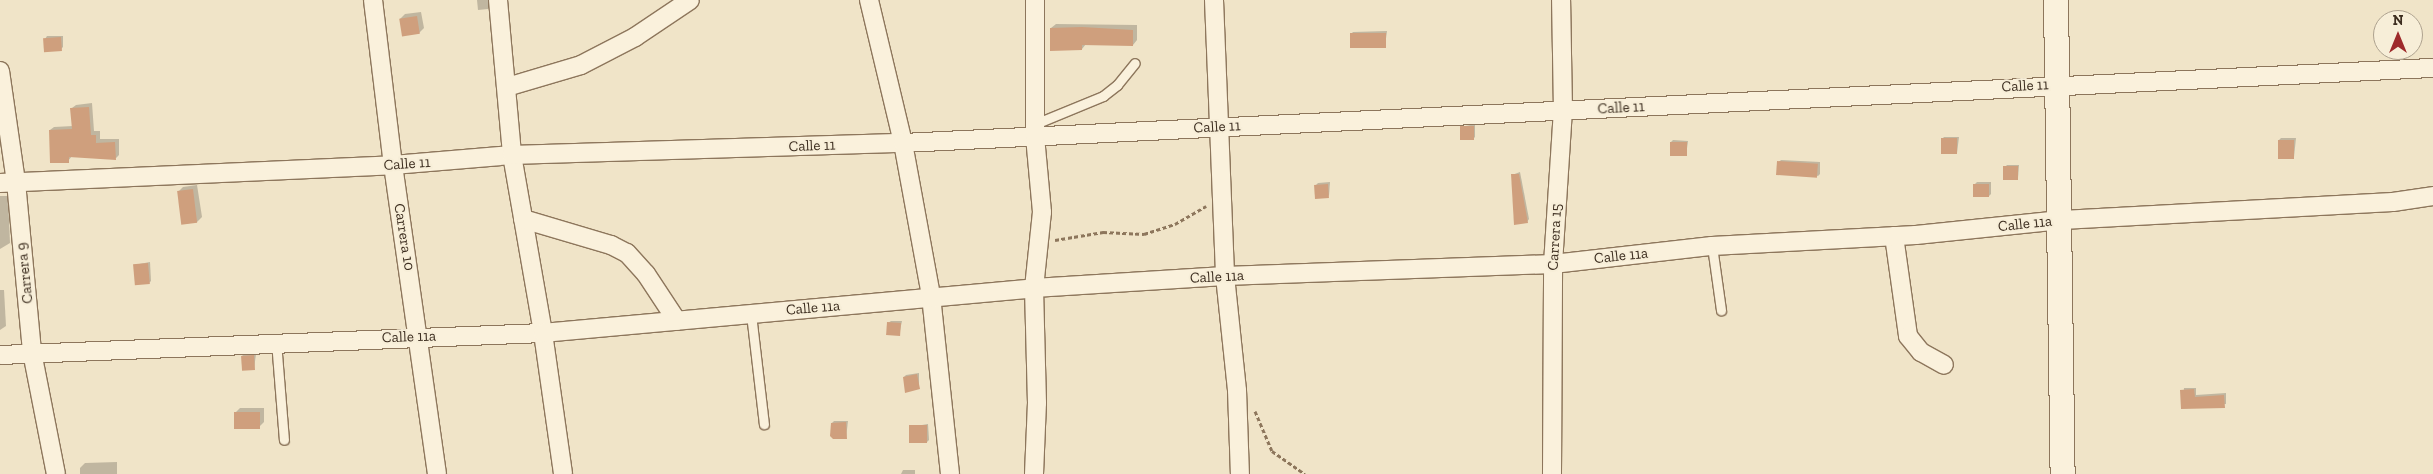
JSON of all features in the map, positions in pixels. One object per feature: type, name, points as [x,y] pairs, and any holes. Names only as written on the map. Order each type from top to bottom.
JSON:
[{"type":"street","name":"Carrera 10","points":[[373,0],[393,165],[438,474]]},
{"type":"street","points":[[498,0],[512,155],[543,333],[563,474]]},
{"type":"street","points":[[507,87],[581,65],[635,37],[690,0]]},
{"type":"street","points":[[869,0],[903,143],[931,296],[950,474]]},
{"type":"street","points":[[1034,474],[1037,403],[1034,288],[1042,212],[1035,130],[1035,0]]},
{"type":"street","points":[[1214,0],[1225,276],[1237,390],[1240,474]]},
{"type":"street","name":"Carrera 15","points":[[1552,474],[1553,264],[1563,111],[1561,0]]},
{"type":"street","points":[[2056,0],[2062,220],[2063,474]]},
{"type":"street","name":"Calle 11","points":[[8,182],[393,165],[512,155],[903,143],[1035,130],[1220,127],[1563,111],[2058,84],[2433,68]]},
{"type":"street","name":"Carrera 9","points":[[0,71],[8,182],[32,352],[56,474]]},
{"type":"street","name":"Calle 11a","points":[[0,355],[276,341],[543,333],[1034,288],[1225,276],[1553,264],[1712,246],[1894,236],[2062,220],[2393,202],[2433,196]]},
{"type":"street","points":[[523,219],[611,245],[627,253],[646,274],[677,321]]},
{"type":"street","points":[[1894,236],[1908,336],[1921,352],[1944,365]]},
{"type":"lane","points":[[1035,130],[1102,96],[1117,85],[1134,63]]},
{"type":"lane","points":[[1712,246],[1722,310]]},
{"type":"lane","points":[[751,314],[764,424]]},
{"type":"lane","points":[[276,341],[284,440]]},
{"type":"path","points":[[1040,235],[1054,240],[1103,232],[1144,234],[1175,224],[1223,196]]},
{"type":"path","points":[[1237,390],[1259,416],[1272,451],[1305,474]]},
{"type":"building","points":[[417,16],[420,34],[402,37],[399,19]]},
{"type":"building","points":[[1082,27],[1133,30],[1133,46],[1082,45],[1082,50],[1050,51],[1050,28]]},
{"type":"building","points":[[1350,33],[1386,33],[1386,48],[1350,48]]},
{"type":"building","points":[[61,37],[62,51],[44,52],[43,38]]},
{"type":"building","points":[[89,107],[91,135],[96,135],[96,143],[115,142],[116,160],[69,157],[69,163],[50,163],[49,130],[72,129],[70,108]]},
{"type":"building","points":[[1460,126],[1474,126],[1474,140],[1460,140]]},
{"type":"building","points":[[1941,138],[1957,138],[1957,154],[1941,154]]},
{"type":"building","points":[[2278,140],[2294,140],[2294,159],[2278,159]]},
{"type":"building","points":[[1670,142],[1687,142],[1687,156],[1670,156]]},
{"type":"building","points":[[1777,161],[1818,164],[1817,178],[1776,175]]},
{"type":"building","points":[[2003,166],[2018,166],[2018,180],[2003,180]]},
{"type":"building","points":[[1511,174],[1519,174],[1528,223],[1514,225]]},
{"type":"building","points":[[1328,184],[1329,198],[1315,199],[1314,185]]},
{"type":"building","points":[[1973,184],[1989,184],[1989,197],[1973,197]]},
{"type":"building","points":[[193,189],[197,223],[181,225],[177,191]]},
{"type":"building","points":[[148,263],[150,284],[135,285],[133,264]]},
{"type":"building","points":[[887,322],[901,323],[900,336],[886,335]]},
{"type":"building","points":[[254,355],[255,370],[242,371],[241,356]]},
{"type":"building","points":[[917,374],[920,389],[905,393],[903,377]]},
{"type":"building","points":[[2194,389],[2195,397],[2224,395],[2225,408],[2181,409],[2180,390]]},
{"type":"building","points":[[234,412],[260,412],[260,429],[234,429]]},
{"type":"building","points":[[846,422],[847,439],[833,439],[830,436],[831,423]]},
{"type":"building","points":[[909,425],[927,425],[927,443],[909,443]]}]
